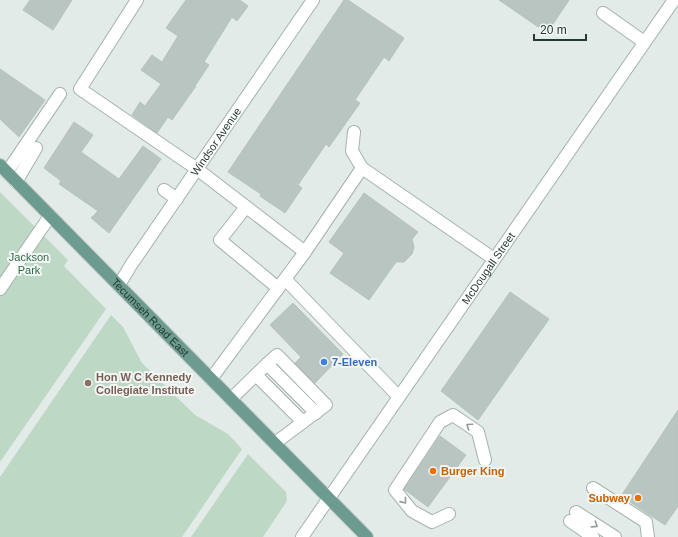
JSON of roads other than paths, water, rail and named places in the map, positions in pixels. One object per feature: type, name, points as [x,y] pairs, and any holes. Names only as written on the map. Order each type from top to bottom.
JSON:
[{"type":"main road","name":"Tecumseh Road East","points":[[3,169],[119,284],[367,537]]},
{"type":"street","points":[[137,0],[80,89],[197,169],[304,252]]},
{"type":"street","name":"Windsor Avenue","points":[[119,284],[313,0]]},
{"type":"street","name":"McDougall Street","points":[[302,537],[674,0]]},
{"type":"street","points":[[603,13],[644,42]]},
{"type":"street","points":[[3,169],[60,94]]},
{"type":"street","points":[[354,132],[352,151],[362,168],[494,260]]},
{"type":"street","points":[[16,182],[36,148]]},
{"type":"street","points":[[211,379],[304,252],[362,168]]},
{"type":"street","points":[[164,190],[176,199]]},
{"type":"street","points":[[246,207],[220,240],[281,284],[399,397]]},
{"type":"street","points":[[0,289],[50,216]]},
{"type":"street","points":[[231,399],[277,355],[326,405],[275,444]]},
{"type":"street","points":[[256,375],[303,422]]},
{"type":"street","points":[[450,514],[432,522],[412,511],[395,490],[440,422],[453,415],[478,432],[485,460]]},
{"type":"street","points":[[593,488],[646,522],[648,537]]},
{"type":"street","points":[[593,537],[573,517],[615,537]]},
{"type":"place","name":"7-Eleven","points":[[324,362]]},
{"type":"place","name":"Hon W C Kennedy Collegiate Institute","points":[[88,383]]},
{"type":"place","name":"Burger King","points":[[433,471]]},
{"type":"place","name":"Subway","points":[[638,498]]},
{"type":"park label","name":"Jackson Park","points":[[29,263]]}]
